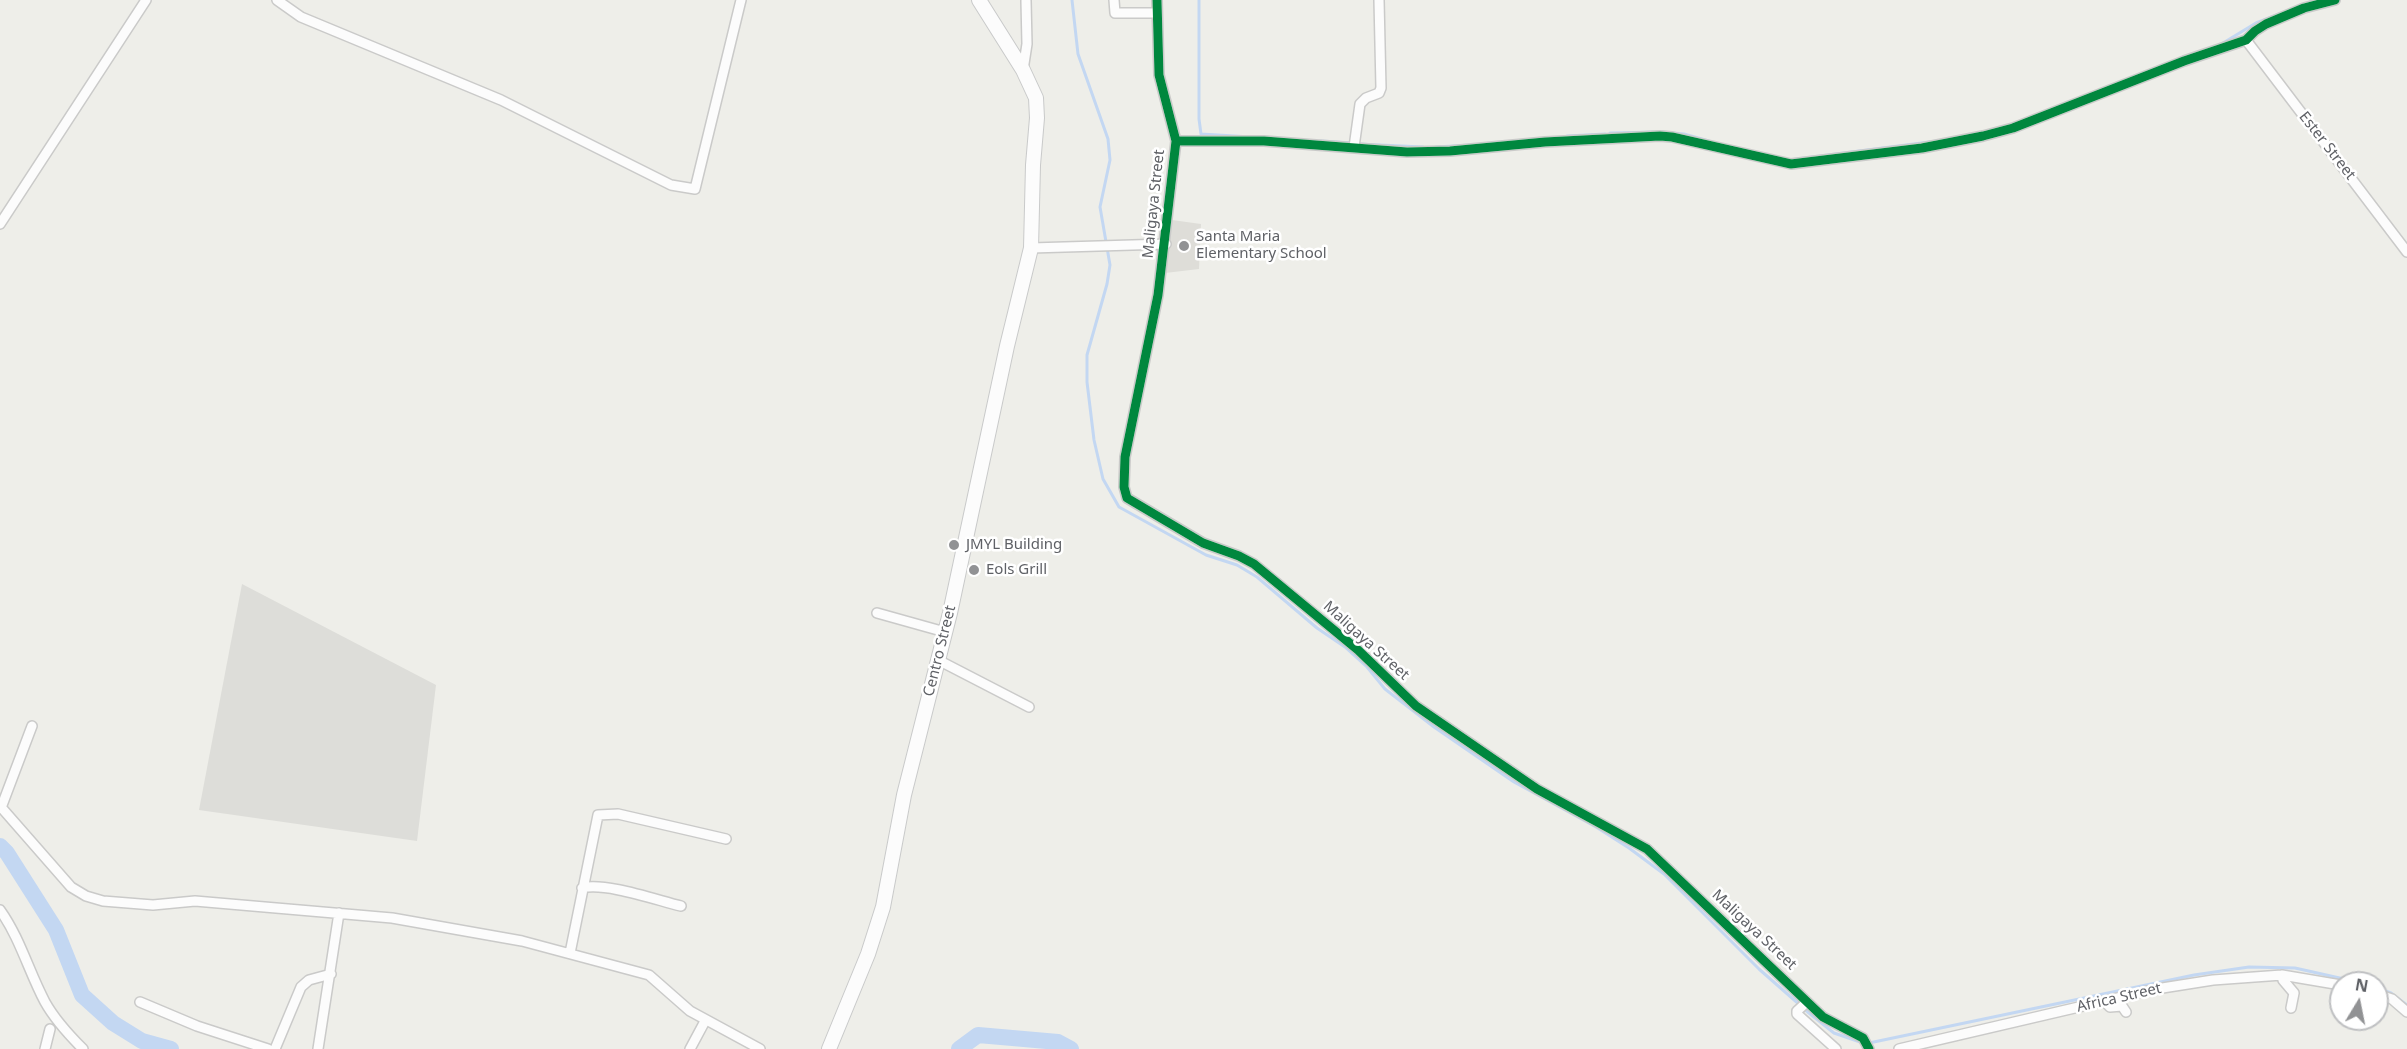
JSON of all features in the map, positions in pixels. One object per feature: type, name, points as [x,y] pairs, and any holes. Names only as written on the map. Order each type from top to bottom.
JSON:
[{"type":"street","points":[[0,225],[146,0]]},
{"type":"street","points":[[277,0],[301,17],[501,100],[671,184],[695,189],[741,0]]},
{"type":"street","name":"Centro Street","points":[[829,1049],[868,954],[883,907],[904,795],[945,632],[1007,346],[1031,248],[1032,178],[1037,107],[1033,90],[1023,70],[979,0]]},
{"type":"street","points":[[1114,0],[1115,13],[1156,13]]},
{"type":"street","name":"Maligaya Street","points":[[1157,0],[1159,75],[1176,141],[1166,244],[1158,295],[1125,457],[1124,487],[1127,498],[1203,543],[1254,564],[1358,650],[1416,706],[1537,789],[1647,849],[1804,1005],[1863,1038],[1868,1048]]},
{"type":"street","points":[[1354,147],[1360,104],[1366,98],[1379,93],[1381,88],[1379,0]]},
{"type":"street","points":[[1176,141],[1264,141],[1407,152],[1660,136],[1791,164],[1922,148],[2001,132],[2184,61],[2246,40],[2266,24],[2304,8],[2335,0]]},
{"type":"street","points":[[1023,70],[1027,44],[1026,1]]},
{"type":"street","name":"Ester Street","points":[[2246,40],[2407,252]]},
{"type":"street","points":[[1031,248],[1166,244]]},
{"type":"street","points":[[877,613],[945,632]]},
{"type":"street","points":[[938,660],[1029,707]]},
{"type":"street","points":[[32,726],[1,807],[71,887],[86,896],[132,904],[161,905],[195,901],[392,918],[483,933],[570,952],[649,975],[680,1003],[705,1021],[760,1049]]},
{"type":"street","points":[[570,952],[596,818],[600,813],[618,814],[726,839]]},
{"type":"street","points":[[582,888],[607,889],[681,906]]},
{"type":"street","points":[[0,910],[14,933],[45,1001],[65,1031],[83,1049]]},
{"type":"street","points":[[318,1049],[339,913]]},
{"type":"street","points":[[275,1049],[301,987],[309,980],[331,974]]},
{"type":"street","points":[[2282,975],[2283,980],[2294,993],[2291,1008]]},
{"type":"street","name":"Africa Street","points":[[1899,1049],[2156,989],[2213,980],[2282,975],[2329,983]]},
{"type":"street","points":[[2389,998],[2407,1012]]},
{"type":"street","points":[[2104,1001],[2110,1007],[2122,1006],[2126,1012]]},
{"type":"street","points":[[140,1002],[197,1026],[268,1049]]},
{"type":"street","points":[[1804,1005],[1797,1012],[1803,1021],[1836,1049]]},
{"type":"street","points":[[690,1049],[705,1021]]},
{"type":"street","points":[[45,1049],[50,1029]]},
{"type":"shaded area","name":"Santa Maria Elementary School","points":[[1172,220],[1201,224],[1199,269],[1165,273]]},
{"type":"shaded area","points":[[242,584],[436,685],[417,841],[199,810]]},
{"type":"waterway","points":[[1072,0],[1078,54],[1108,139],[1110,160],[1100,207],[1110,265],[1087,355],[1087,382],[1094,440],[1103,479],[1119,507],[1206,555],[1237,565],[1257,577],[1317,628],[1345,647],[1367,667],[1385,689],[1434,727],[1514,782],[1596,827],[1664,874],[1759,969],[1809,1013],[1834,1033],[1863,1043]]},
{"type":"waterway","points":[[1199,0],[1201,134],[1251,137]]},
{"type":"waterway","points":[[2223,43],[2256,23],[2315,0]]},
{"type":"waterway","points":[[1610,133],[1657,132]]},
{"type":"waterway","points":[[1663,132],[1684,134],[1709,141]]},
{"type":"waterway","points":[[1567,136],[1605,134]]},
{"type":"waterway","points":[[1321,141],[1353,143]]},
{"type":"waterway","points":[[1789,160],[1937,141]]},
{"type":"waterway","points":[[1359,144],[1423,147]]},
{"type":"waterway","points":[[1436,147],[1471,145]]},
{"type":"waterway","points":[[0,846],[7,853],[56,930],[82,995],[113,1023],[142,1041],[171,1049]]},
{"type":"waterway","points":[[1869,1043],[2194,975],[2249,967],[2295,968],[2329,976]]},
{"type":"waterway","points":[[2389,992],[2407,1005]]},
{"type":"waterway","points":[[959,1049],[978,1035],[1058,1042],[1071,1049]]},
{"type":"cycle path","points":[[1157,0],[1159,75],[1176,141],[1158,295],[1125,457],[1124,487],[1127,498],[1203,543],[1254,564],[1358,650],[1416,706],[1537,789],[1647,849],[1823,1017],[1863,1038],[1869,1049]]},
{"type":"cycle path","points":[[1176,141],[1264,141],[1407,152],[1660,136],[1791,164],[1922,148],[2013,128],[2184,61],[2246,40],[2266,24],[2304,8],[2335,0]]},
{"type":"place","name":"Santa Maria Elementary School","points":[[1184,246]]},
{"type":"place","name":"JMYL Building","points":[[954,545]]},
{"type":"place","name":"Eols Grill","points":[[974,570]]}]
